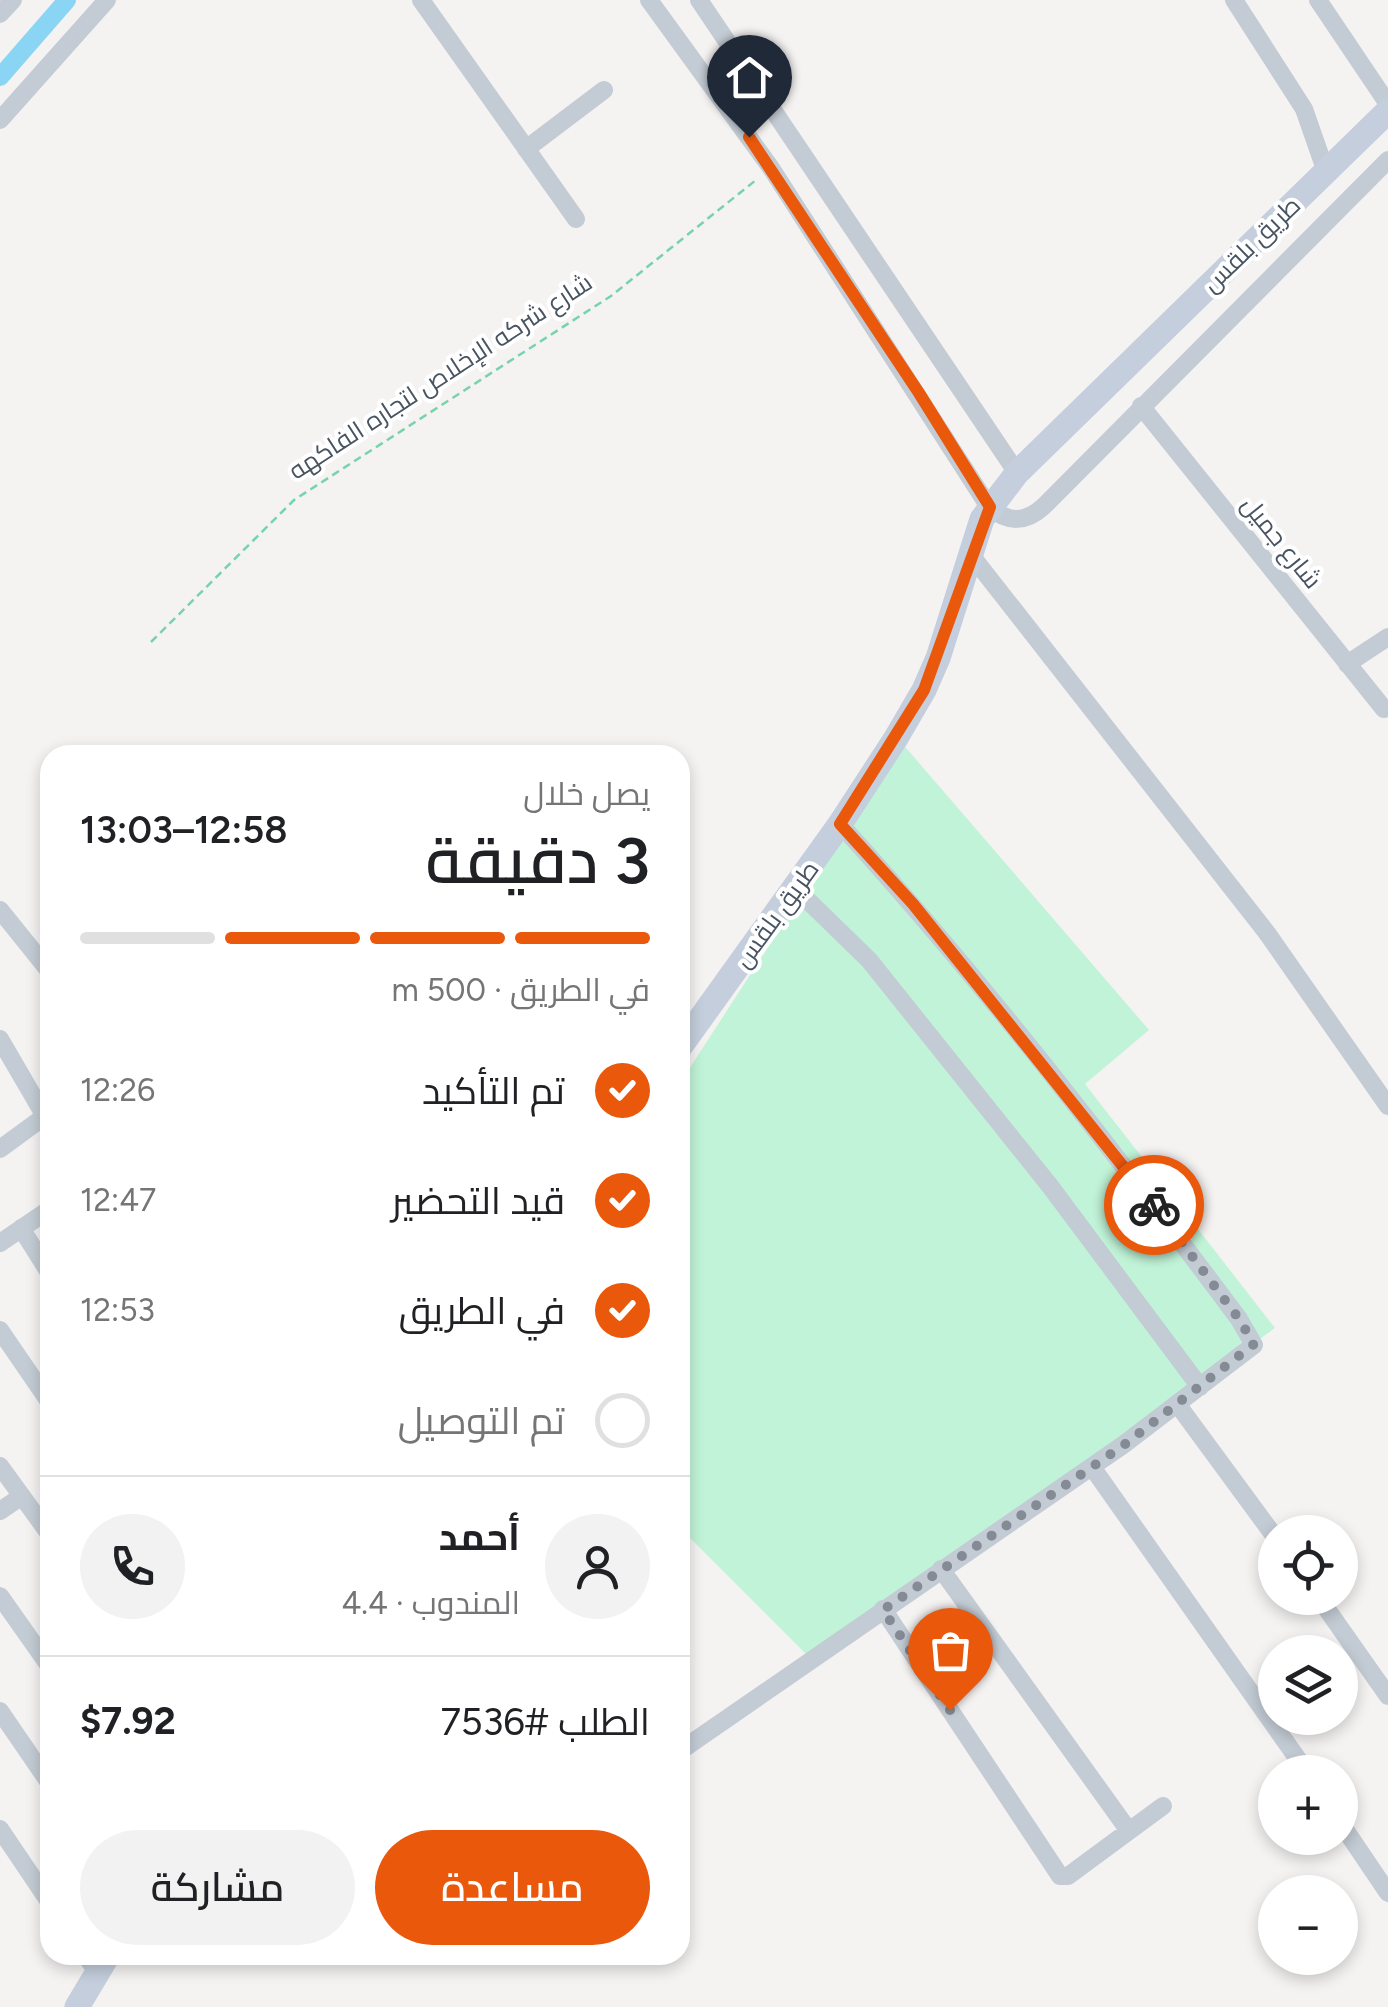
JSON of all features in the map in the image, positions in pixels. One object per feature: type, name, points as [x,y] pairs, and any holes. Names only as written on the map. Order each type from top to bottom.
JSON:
[{"type":"main road","name":"طريق بلقس","points":[[690,1032],[840,824],[924,690],[990,507],[1017,473],[1293,209],[1388,108]]},
{"type":"main road","points":[[77,2007],[95,1965]]},
{"type":"street","points":[[0,14],[13,0]]},
{"type":"street","points":[[0,120],[107,0]]},
{"type":"street","points":[[421,0],[576,220]]},
{"type":"street","points":[[649,0],[771,168],[990,507]]},
{"type":"street","points":[[699,0],[1017,473]]},
{"type":"street","points":[[1234,0],[1304,109],[1326,172]]},
{"type":"street","points":[[1318,0],[1388,108]]},
{"type":"street","points":[[726,105],[756,84]]},
{"type":"street","points":[[526,148],[604,90]]},
{"type":"street","name":"طريق بلقس","points":[[990,507],[1011,520],[1036,514],[1312,230],[1388,160]]},
{"type":"street","points":[[1293,209],[1312,230]]},
{"type":"street","name":"شارع جميل","points":[[1142,406],[1384,710]]},
{"type":"street","points":[[971,555],[1267,933],[1388,1106]]},
{"type":"street","points":[[1347,664],[1388,637]]},
{"type":"street","points":[[690,1745],[1092,1467],[1253,1346],[1252,1338],[1088,1119],[913,904],[840,824]]},
{"type":"street","points":[[795,888],[869,960],[1050,1186],[1200,1387]]},
{"type":"street","points":[[0,910],[40,960]]},
{"type":"street","points":[[0,1039],[7,1070],[40,1110]]},
{"type":"street","points":[[0,1149],[40,1125]]},
{"type":"street","points":[[0,1243],[40,1216]]},
{"type":"street","points":[[22,1228],[40,1258]]},
{"type":"street","points":[[0,1330],[40,1388]]},
{"type":"street","points":[[1178,1405],[1259,1515]]},
{"type":"street","points":[[0,1466],[40,1521]]},
{"type":"street","points":[[1092,1467],[1294,1755]]},
{"type":"street","points":[[0,1511],[22,1496]]},
{"type":"street","points":[[941,1569],[1128,1831]]},
{"type":"street","points":[[0,1596],[40,1654]]},
{"type":"street","points":[[883,1610],[1060,1876],[1068,1876],[1163,1806]]},
{"type":"street","points":[[1330,1615],[1388,1696]]},
{"type":"street","points":[[0,1711],[40,1769]]},
{"type":"street","points":[[0,1829],[40,1888]]},
{"type":"street","points":[[1358,1849],[1388,1893]]},
{"type":"path","name":"شارع شركه الإخلاص لتجاره الفاكهه","points":[[152,642],[294,500],[611,296],[771,168]]},
{"type":"green space","points":[[901,742],[1149,1030],[1085,1084],[1275,1328],[813,1661],[690,1538],[690,1068]]},
{"type":"waterway","points":[[0,77],[67,0]]},
{"type":"way so far","points":[[950,1710],[883,1610],[1124,1445],[1254,1344],[1154,1205]]},
{"type":"route","points":[[749,137],[990,507],[982,520],[924,690],[840,824],[913,904],[1154,1205]]}]
